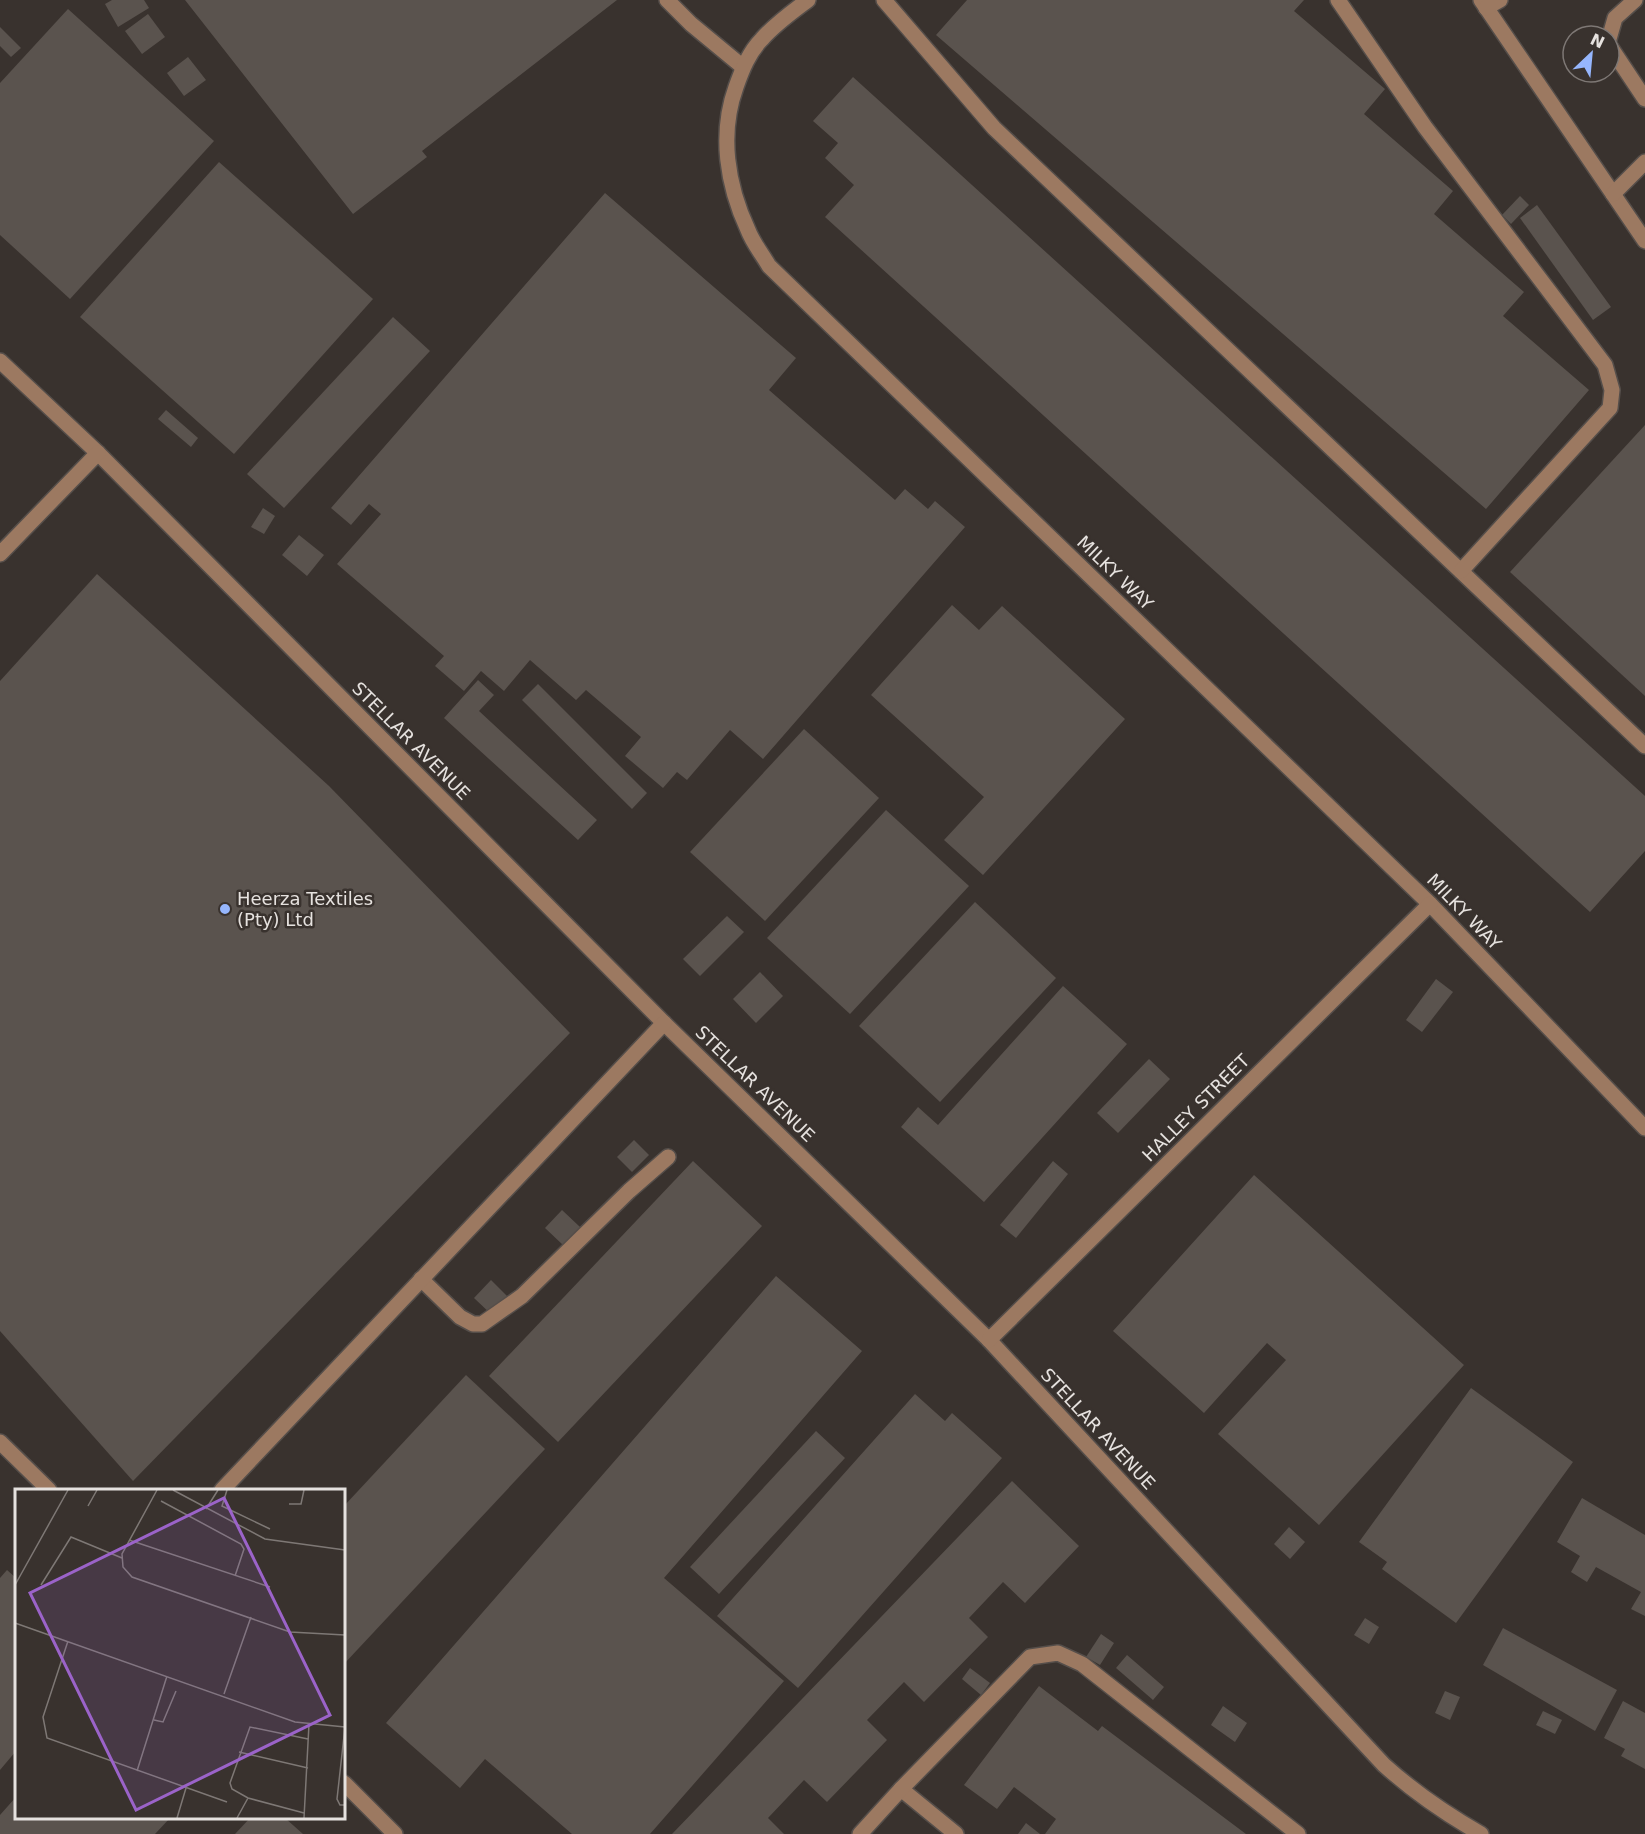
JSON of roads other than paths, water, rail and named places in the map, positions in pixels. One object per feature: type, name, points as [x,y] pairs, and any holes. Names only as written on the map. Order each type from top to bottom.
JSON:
[{"type":"street","points":[[667,0],[691,24],[743,67]]},
{"type":"street","name":"MILKY WAY","points":[[808,0],[784,17],[760,40],[743,67],[726,130],[727,164],[748,231],[769,266],[1430,904],[1645,1128]]},
{"type":"street","points":[[884,0],[994,128],[1645,746]]},
{"type":"street","points":[[1338,0],[1425,127],[1605,365],[1612,390],[1611,408],[1461,571]]},
{"type":"street","points":[[1500,0],[1483,4],[1645,241]]},
{"type":"street","points":[[1613,24],[1615,18],[1635,0]]},
{"type":"street","points":[[1621,63],[1645,99]]},
{"type":"street","points":[[1612,194],[1645,162]]},
{"type":"street","name":"STELLAR AVENUE","points":[[0,361],[98,453],[664,1023],[989,1340],[1384,1765],[1408,1787],[1475,1833]]},
{"type":"street","points":[[0,554],[98,453]]},
{"type":"street","name":"HALLEY STREET","points":[[989,1340],[1430,904]]},
{"type":"street","points":[[224,1489],[664,1023]]},
{"type":"street","points":[[421,1280],[460,1317],[473,1324],[483,1324],[522,1296],[629,1191],[668,1157]]},
{"type":"street","points":[[0,1442],[47,1489]]},
{"type":"street","points":[[860,1834],[901,1788],[1030,1657],[1058,1653],[1082,1664],[1298,1834]]},
{"type":"street","points":[[345,1784],[395,1834]]},
{"type":"street","points":[[901,1788],[956,1834]]},
{"type":"place","name":"Heerza Textiles (Pty) Ltd","points":[[225,909]]}]
